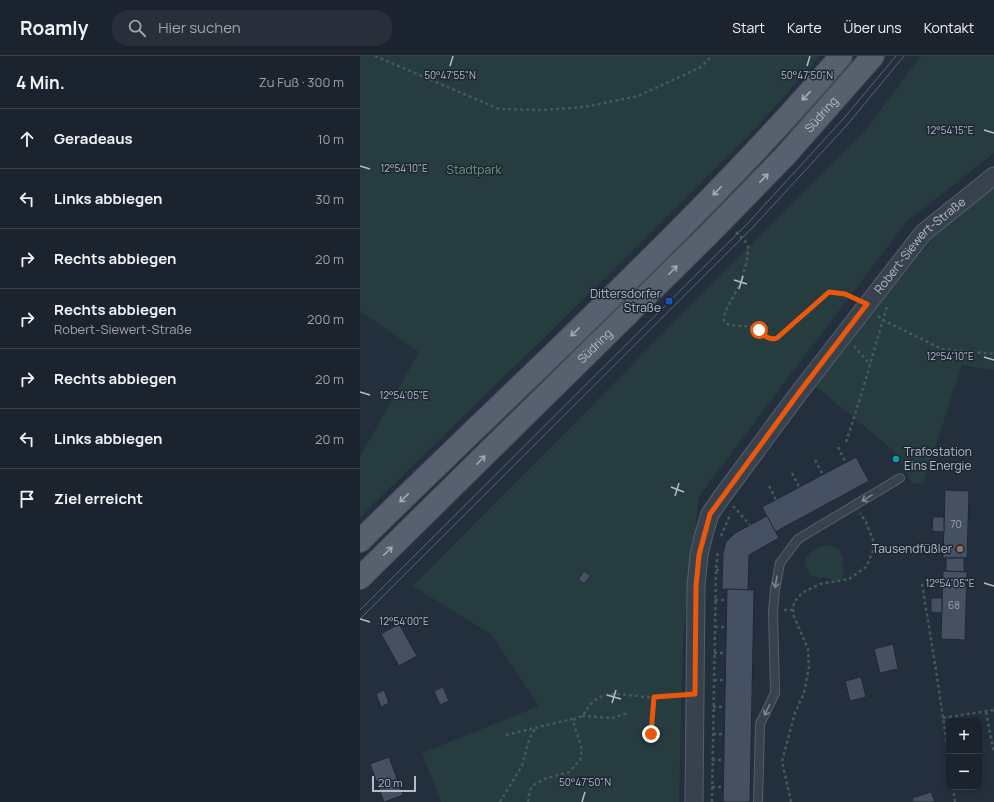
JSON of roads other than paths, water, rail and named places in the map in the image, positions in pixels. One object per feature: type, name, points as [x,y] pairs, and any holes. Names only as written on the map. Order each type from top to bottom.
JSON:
[{"type":"main road","name":"Südring","points":[[360,541],[646,263],[744,163],[841,56]]},
{"type":"main road","name":"Südring","points":[[360,578],[709,234],[785,156],[873,56]]},
{"type":"street","name":"Robert-Siewert-Straße","points":[[694,802],[696,610],[698,563],[710,514],[798,394],[872,310],[923,233],[994,176]]},
{"type":"lane","points":[[758,802],[760,724],[775,693],[773,611],[780,563],[798,539],[900,478]]},
{"type":"tram line","points":[[360,610],[748,223],[844,118],[896,56]]},
{"type":"tram line","points":[[360,619],[754,226],[847,125],[904,56]]},
{"type":"place","name":"Dittersdorfer Straße","points":[[669,301]]},
{"type":"place","name":"Trafostation Eins Energie","points":[[896,459]]},
{"type":"place","name":"Tausendfüßler","points":[[960,549]]},
{"type":"park label","name":"Stadtpark","points":[[474,170]]}]
